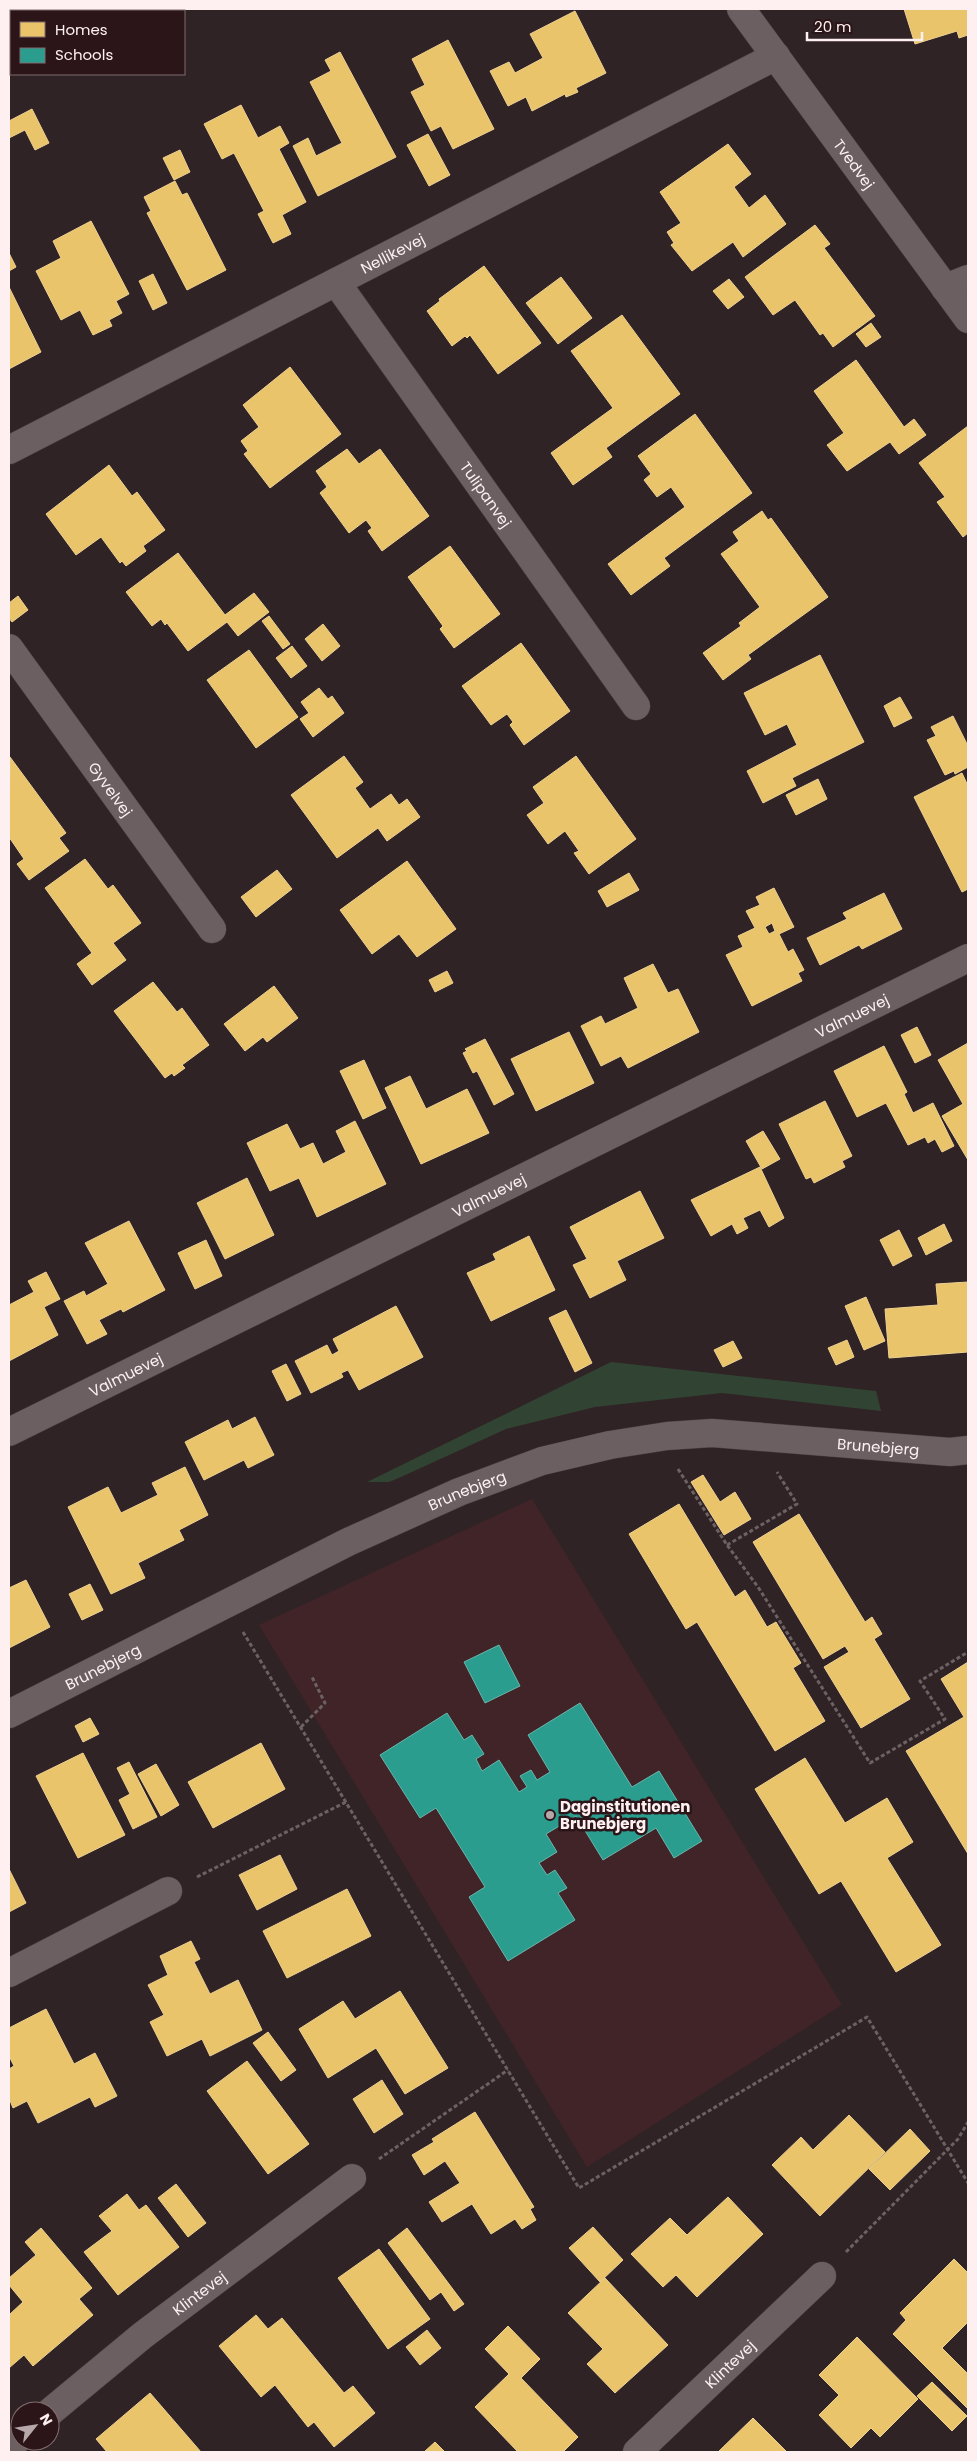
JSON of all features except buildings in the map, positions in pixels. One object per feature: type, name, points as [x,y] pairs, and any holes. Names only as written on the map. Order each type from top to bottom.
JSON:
[{"type":"street","name":"Tvedvej","points":[[741,9],[776,56],[957,284],[968,319]]},
{"type":"street","name":"Nellikevej","points":[[9,450],[776,56]]},
{"type":"street","name":"Tulipanvej","points":[[336,282],[636,706]]},
{"type":"street","name":"Gyvelvej","points":[[9,648],[212,929]]},
{"type":"street","name":"Valmuevej","points":[[9,1432],[968,958]]},
{"type":"street","name":"Brunebjerg","points":[[9,1714],[348,1542],[459,1492],[542,1461],[610,1445],[667,1436],[712,1433],[950,1452],[968,1450]]},
{"type":"street","points":[[9,1973],[168,1891]]},
{"type":"street","name":"Klintevej","points":[[60,2404],[143,2335],[352,2178]]},
{"type":"street","name":"Klintevej","points":[[637,2452],[822,2276]]},
{"type":"path","points":[[667,1436],[675,1465],[727,1545],[758,1587],[870,1763],[945,1719],[920,1681],[968,1652]]},
{"type":"path","points":[[727,1545],[797,1504],[776,1472],[765,1436]]},
{"type":"path","points":[[226,1604],[579,2188],[867,2017],[968,2182]]},
{"type":"path","points":[[301,1727],[325,1703],[312,1677]]},
{"type":"path","points":[[168,1891],[346,1802]]},
{"type":"path","points":[[352,2178],[508,2070]]},
{"type":"path","points":[[822,2276],[958,2139],[968,2122]]},
{"type":"shaded area","name":"Daginstitutionen Brunebjerg","points":[[532,1499],[842,2005],[587,2167],[259,1625]]},
{"type":"green space","points":[[611,1362],[876,1391],[881,1411],[722,1393],[595,1407],[506,1429],[389,1482],[367,1482]]},
{"type":"place","name":"Daginstitutionen Brunebjerg","points":[[550,1815]]}]
